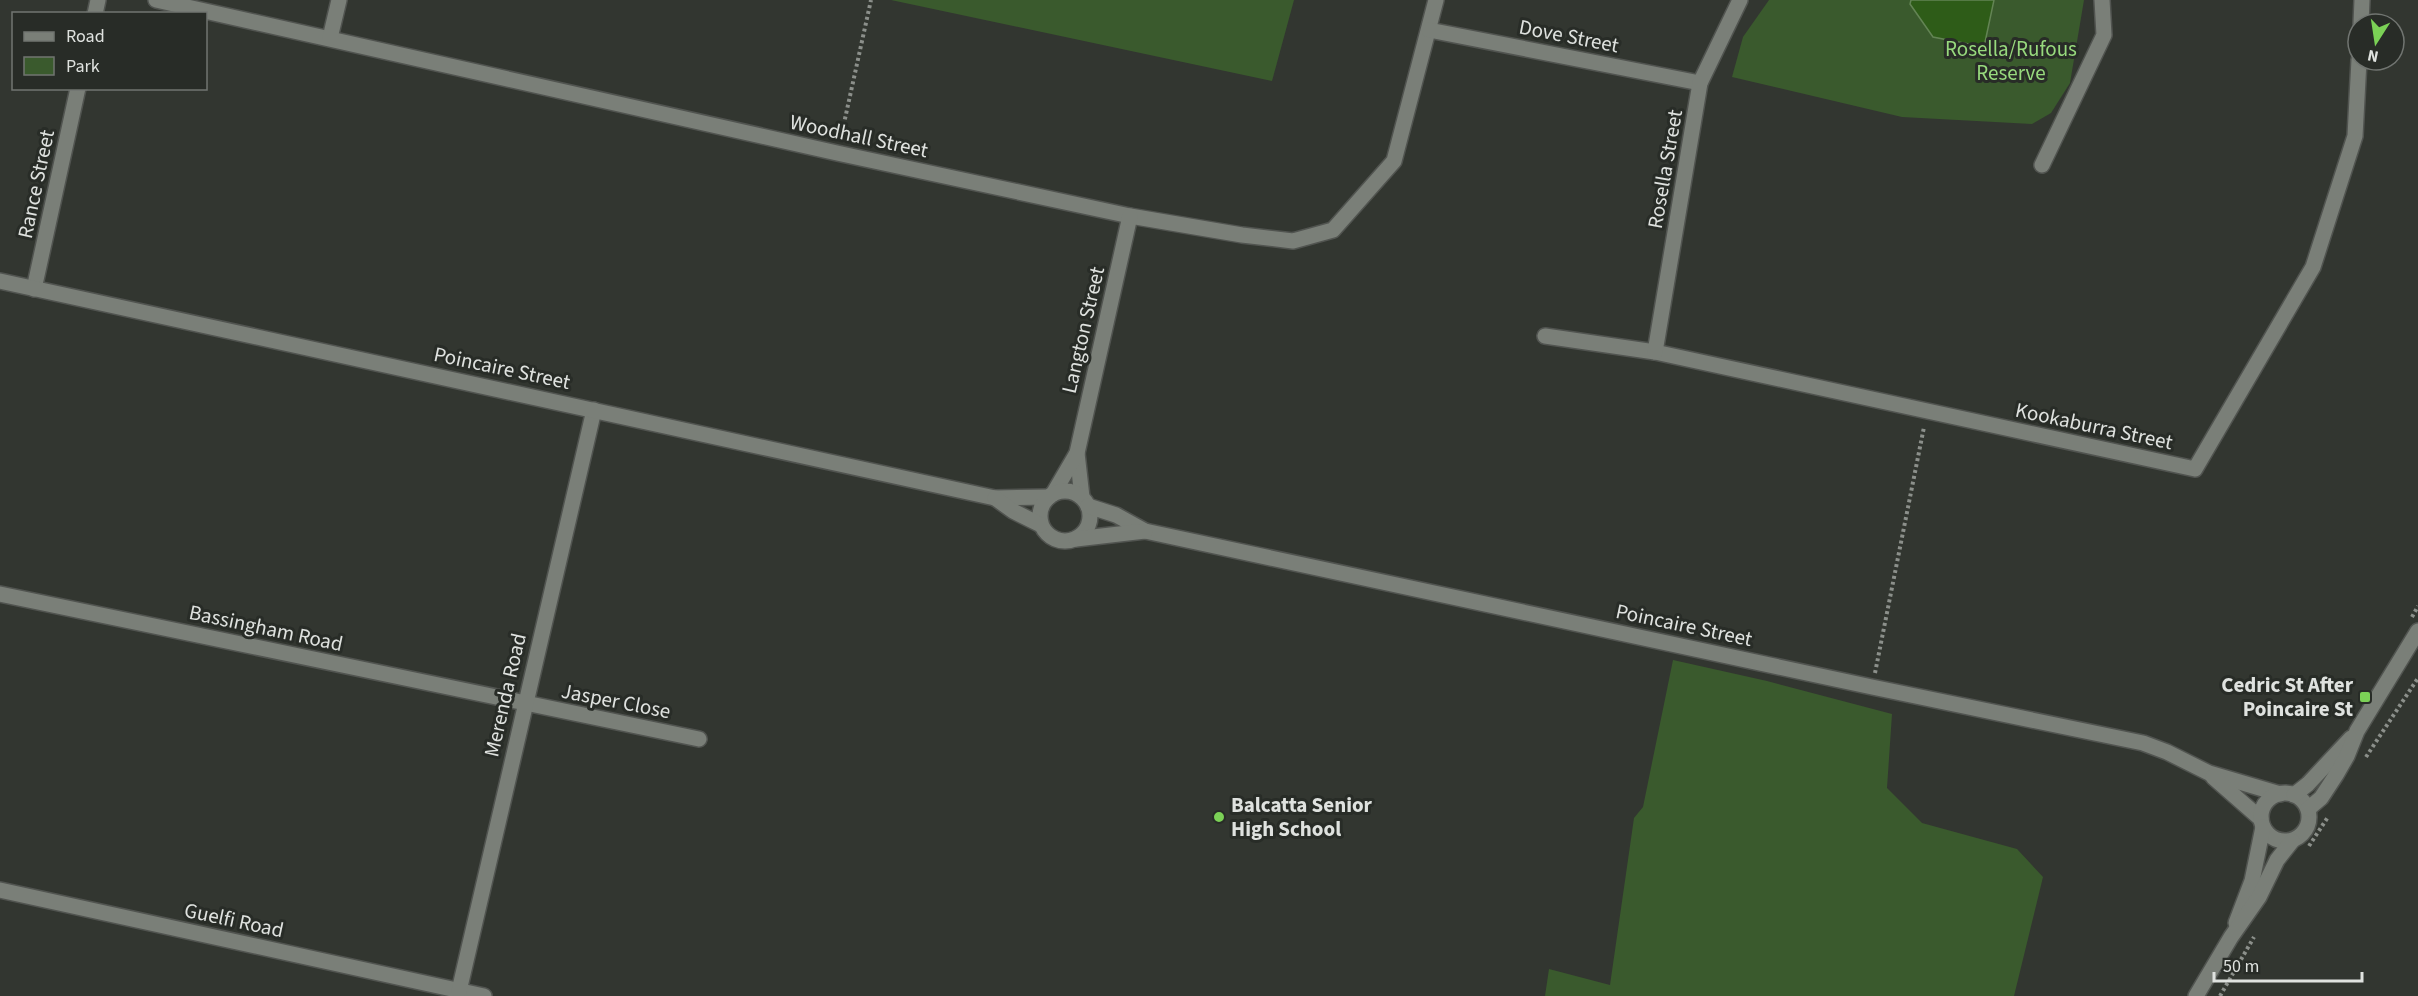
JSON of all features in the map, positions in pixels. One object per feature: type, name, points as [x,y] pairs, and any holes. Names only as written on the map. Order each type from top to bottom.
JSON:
[{"type":"street","name":"Woodhall Street","points":[[156,0],[837,153],[1130,216],[1242,236],[1293,241],[1333,230],[1394,161],[1436,0]]},
{"type":"street","points":[[330,39],[339,0]]},
{"type":"street","name":"Rosella Street","points":[[1655,352],[1700,83],[1740,0]]},
{"type":"street","points":[[2042,165],[2104,35],[2102,0]]},
{"type":"street","name":"Dove Street","points":[[1429,30],[1700,83]]},
{"type":"street","name":"Kookaburra Street","points":[[1545,336],[1655,352],[2195,469],[2313,267],[2355,136],[2358,72]]},
{"type":"street","name":"Rance Street","points":[[34,289],[78,90]]},
{"type":"street","name":"Langton Street","points":[[1051,495],[1077,453],[1130,216]]},
{"type":"street","name":"Poincaire Street","points":[[0,281],[995,498],[1051,495]]},
{"type":"street","name":"Merenda Road","points":[[459,991],[594,410]]},
{"type":"street","name":"Langton Street","points":[[1077,453],[1085,501]]},
{"type":"street","points":[[1068,491],[1085,501],[1091,515],[1089,525],[1076,539],[1064,542],[1056,540],[1048,536],[1041,525],[1040,512],[1051,495],[1068,491]]},
{"type":"street","name":"Poincaire Street","points":[[995,498],[1013,511],[1041,525]]},
{"type":"street","name":"Poincaire Street","points":[[1085,501],[1145,531],[1872,687],[2143,742],[2209,773],[2287,794]]},
{"type":"street","name":"Poincaire Street","points":[[1076,539],[1145,531]]},
{"type":"street","name":"Bassingham Road","points":[[0,594],[524,704]]},
{"type":"street","points":[[2308,809],[2321,798],[2336,776],[2357,731],[2418,631]]},
{"type":"street","name":"Jasper Close","points":[[524,704],[699,739]]},
{"type":"street","points":[[2231,937],[2252,881],[2266,803],[2308,784],[2357,731]]},
{"type":"street","name":"Poincaire Street","points":[[2209,773],[2262,823]]},
{"type":"street","points":[[2196,996],[2231,937],[2250,912],[2277,860],[2292,841],[2307,829],[2308,809],[2302,800],[2287,794]]},
{"type":"street","points":[[2262,823],[2268,835],[2277,840],[2292,841]]},
{"type":"street","name":"Guelfi Road","points":[[0,890],[484,996]]},
{"type":"path","points":[[837,153],[871,0]]},
{"type":"path","points":[[1872,687],[1927,412]]},
{"type":"path","points":[[2362,764],[2418,678]]},
{"type":"path","points":[[2306,850],[2331,812]]},
{"type":"path","points":[[2220,996],[2260,928]]},
{"type":"green space","points":[[891,0],[1294,0],[1272,81]]},
{"type":"green space","name":"Rosella/Rufous Reserve","points":[[1769,0],[2084,0],[2070,83],[2051,113],[2032,124],[1902,117],[1732,77],[1743,37]]},
{"type":"green space","points":[[1673,660],[1767,681],[1892,714],[1887,788],[1922,823],[2017,849],[2043,877],[2014,996],[1545,996],[1549,969],[1610,985],[1634,818],[1643,807]]},
{"type":"shaded area","points":[[1911,0],[1994,0],[1984,47],[1933,37],[1910,4]]},
{"type":"place","name":"Cedric St After Poincaire St","points":[[2365,697]]},
{"type":"place","name":"Balcatta Senior High School","points":[[1219,817]]}]
